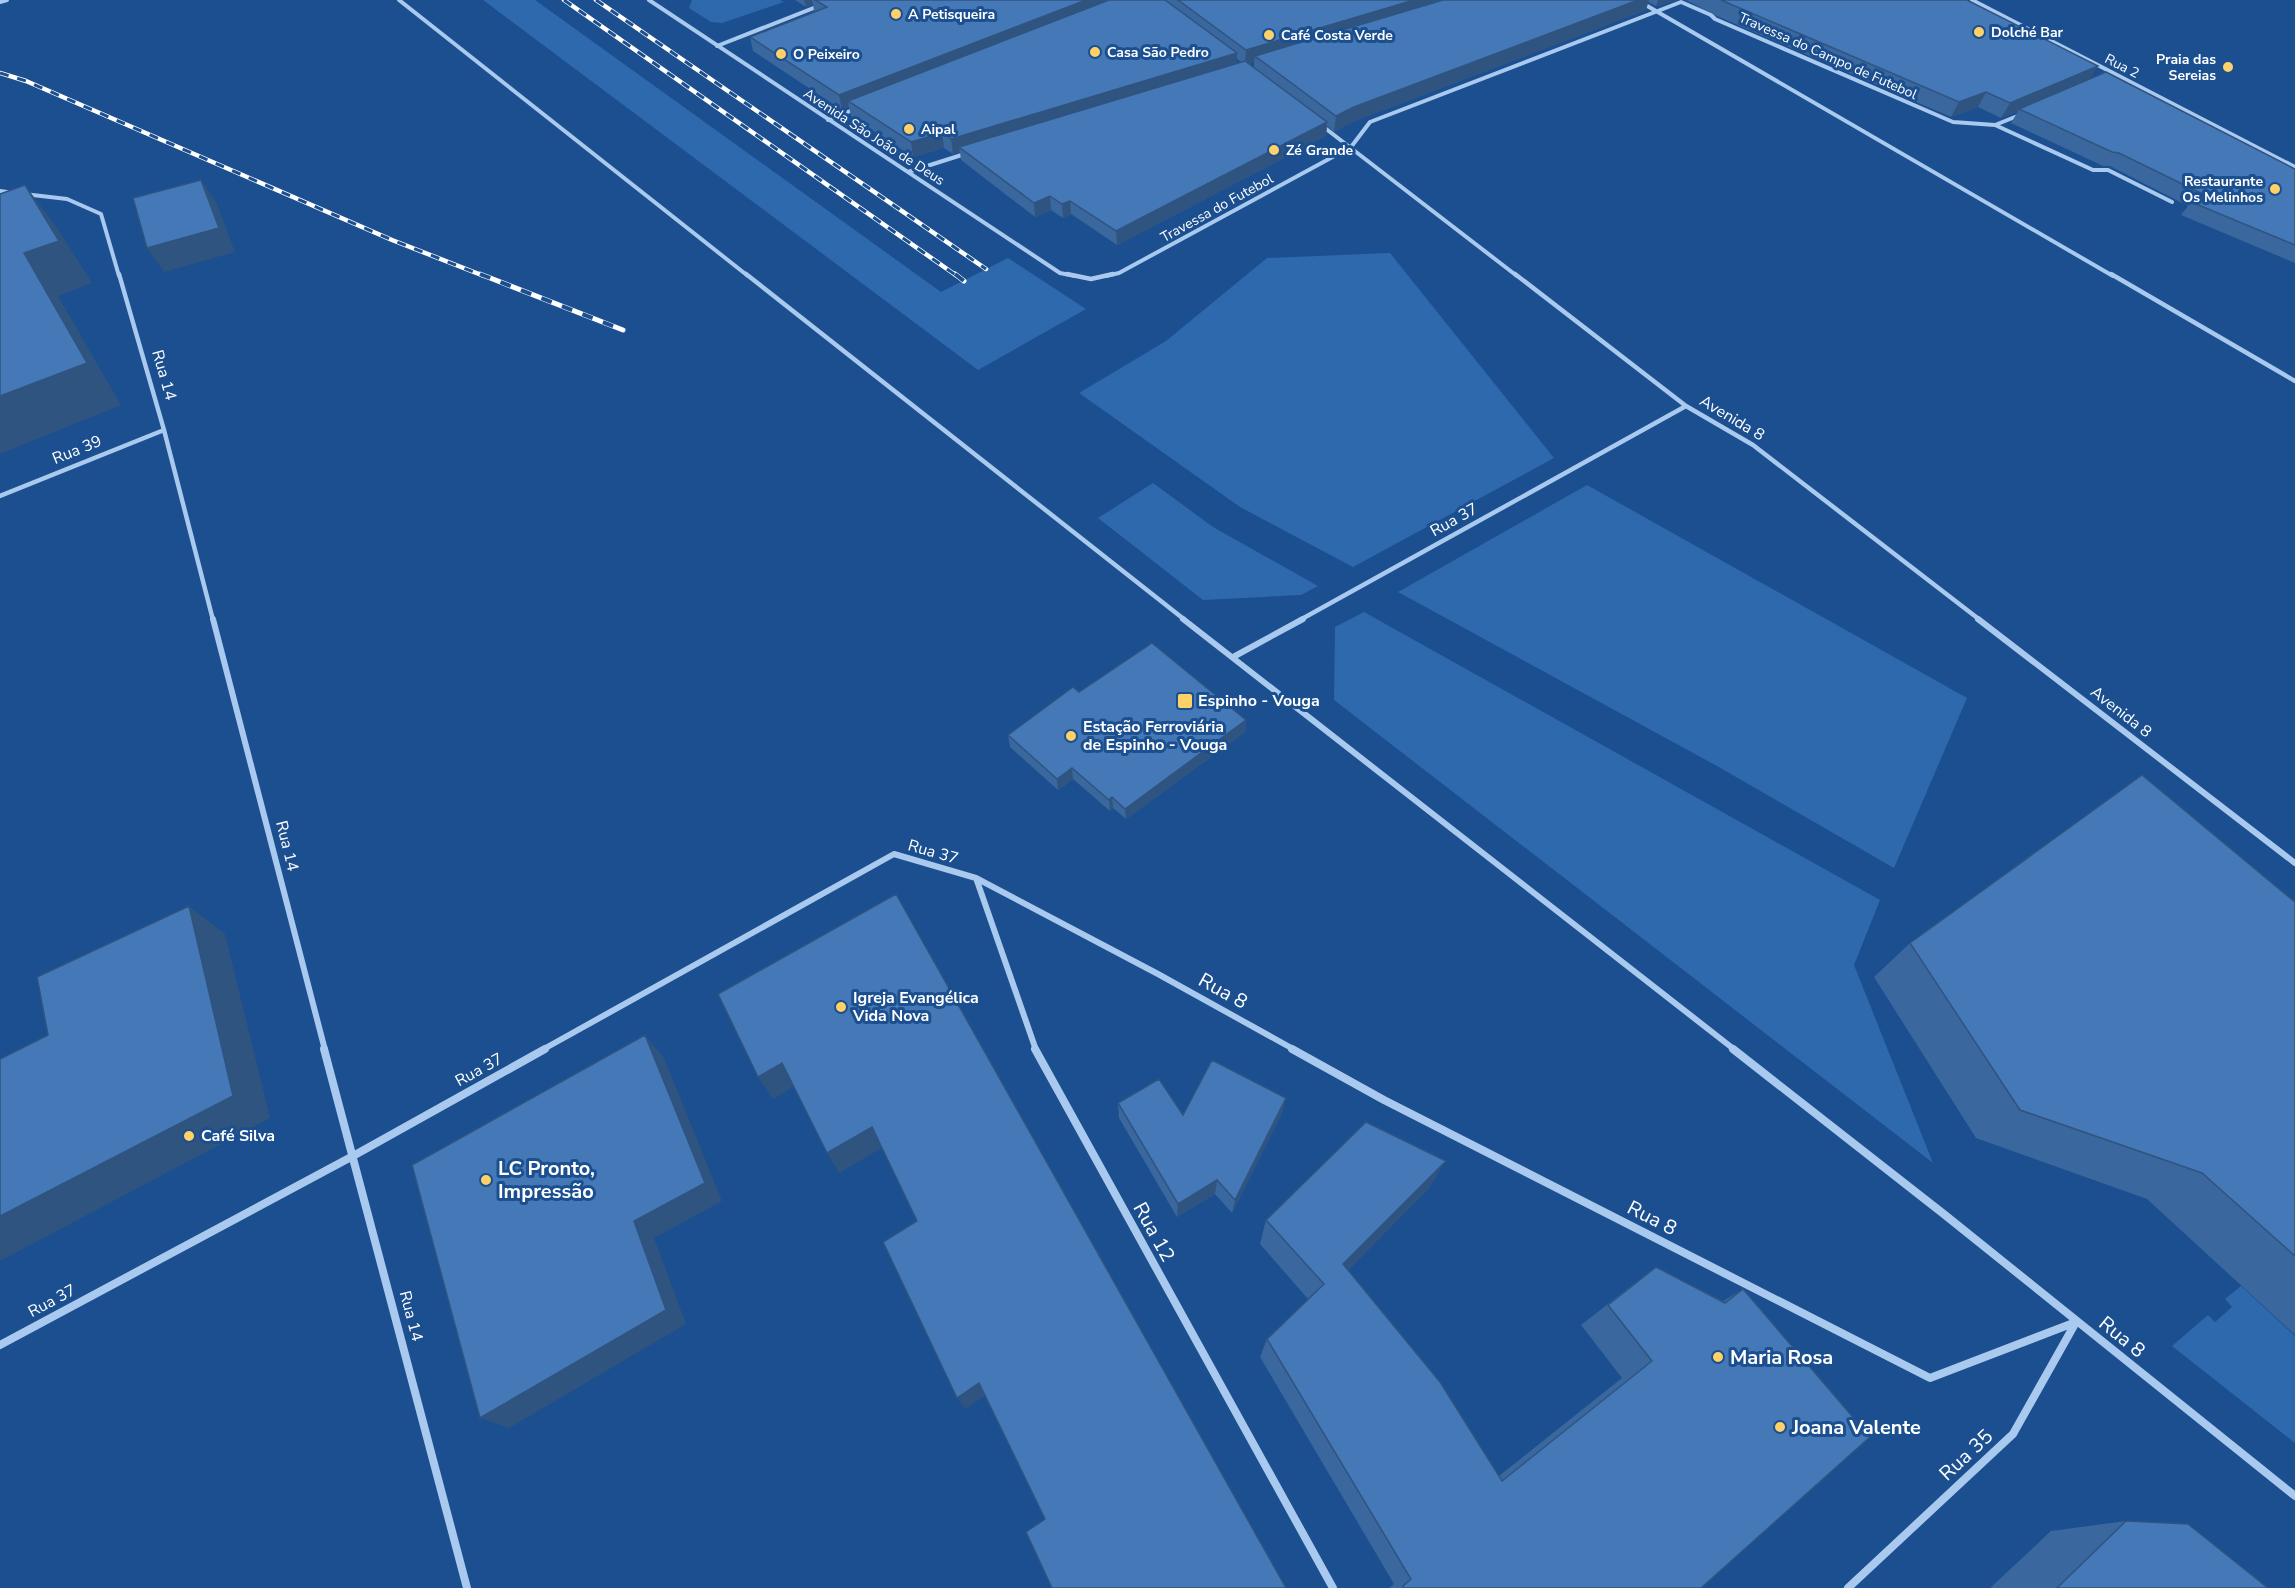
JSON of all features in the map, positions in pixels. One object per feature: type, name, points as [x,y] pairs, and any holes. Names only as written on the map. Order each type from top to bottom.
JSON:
[{"type":"street","points":[[0,2],[7,0]]},
{"type":"street","points":[[399,0],[922,414],[1234,656],[1945,1215],[2076,1322]]},
{"type":"street","name":"Avenida São João de Deus","points":[[649,0],[1060,273],[1091,279]]},
{"type":"street","points":[[717,46],[834,0]]},
{"type":"street","points":[[1637,0],[2295,381]]},
{"type":"street","name":"Rua 2","points":[[1972,0],[2295,167]]},
{"type":"street","name":"Travessa do Campo de Futebol","points":[[1351,147],[1371,122],[1681,2],[1715,19],[1953,122],[1995,125],[2093,170],[2108,170],[2172,202]]},
{"type":"street","points":[[2104,79],[2115,74]]},
{"type":"street","points":[[828,120],[861,107]]},
{"type":"street","points":[[1995,125],[2028,111]]},
{"type":"street","name":"Avenida 8","points":[[1312,118],[1686,406],[1753,445],[2295,863]]},
{"type":"street","name":"Travessa do Futebol","points":[[1091,279],[1119,273],[1351,147]]},
{"type":"street","points":[[908,172],[976,151]]},
{"type":"street","name":"Rua 14","points":[[0,191],[67,199],[101,214],[164,430],[467,1588]]},
{"type":"street","name":"Rua 37","points":[[1234,656],[1686,406]]},
{"type":"street","name":"Rua 39","points":[[0,496],[164,430]]},
{"type":"street","name":"Rua 37","points":[[0,1345],[353,1156],[894,854],[976,878]]},
{"type":"street","name":"Rua 8","points":[[976,878],[1158,974],[1384,1100],[1930,1378],[2076,1322],[2295,1496]]},
{"type":"street","name":"Rua 12","points":[[976,878],[1038,1057],[1333,1588]]},
{"type":"street","name":"Rua 35","points":[[1848,1588],[2013,1434],[2076,1322]]},
{"type":"shaded area","points":[[483,0],[535,0],[941,292],[1008,258],[1086,309],[978,370]]},
{"type":"shaded area","points":[[692,0],[780,0],[784,2],[722,23],[711,22],[689,8]]},
{"type":"shaded area","points":[[1390,253],[1554,458],[1353,567],[1240,507],[1079,393],[1166,341],[1267,258]]},
{"type":"shaded area","points":[[1153,483],[1213,527],[1318,586],[1301,595],[1203,600],[1098,518]]},
{"type":"shaded area","points":[[1587,485],[1967,698],[1894,868],[1717,766],[1398,592]]},
{"type":"shaded area","points":[[1364,612],[1880,900],[1854,965],[1933,1163],[1334,700],[1335,627]]},
{"type":"shaded area","points":[[2241,1286],[2295,1336],[2295,1443],[2172,1346],[2208,1315],[2215,1322],[2232,1307],[2225,1299]]},
{"type":"building","points":[[815,0],[1086,0],[839,95],[750,37],[827,7]]},
{"type":"building","points":[[1109,0],[1165,0],[1237,53],[951,139],[942,133],[911,142],[848,101]]},
{"type":"building","points":[[1178,0],[1414,0],[1246,50]]},
{"type":"building","points":[[1443,0],[1638,0],[1354,107],[1336,116],[1255,56]]},
{"type":"building","points":[[1721,0],[1967,0],[2098,66],[2010,103],[1986,92],[1959,102]]},
{"type":"building","points":[[1245,61],[1327,122],[1116,231],[1070,201],[1062,204],[1050,196],[1034,203],[959,147]]},
{"type":"building","points":[[2106,72],[2295,169],[2295,245],[2191,202],[2205,195],[2119,153],[2112,152],[2019,109]]},
{"type":"building","points":[[201,180],[219,228],[147,248],[133,198]]},
{"type":"building","points":[[25,185],[59,241],[24,253],[87,363],[0,396],[0,194]]},
{"type":"building","points":[[1152,643],[1246,720],[1125,809],[1112,797],[1109,800],[1072,768],[1057,779],[1008,735],[1073,687],[1079,692]]},
{"type":"building","points":[[2142,775],[2295,902],[2295,1256],[2202,1173],[2020,1110],[1910,943]]},
{"type":"building","points":[[896,894],[1286,1588],[1052,1588],[1026,1532],[1045,1519],[979,1383],[957,1398],[883,1242],[917,1221],[872,1127],[827,1153],[782,1063],[758,1077],[718,994]]},
{"type":"building","points":[[189,906],[233,1096],[0,1216],[0,1059],[48,1035],[37,977]]},
{"type":"building","points":[[645,1035],[705,1183],[634,1221],[666,1310],[480,1418],[412,1165]]},
{"type":"building","points":[[1212,1060],[1286,1098],[1235,1200],[1217,1180],[1178,1204],[1118,1103],[1159,1079],[1183,1115]]},
{"type":"building","points":[[1366,1122],[1446,1161],[1343,1264],[1440,1382],[1502,1481],[1652,1361],[1608,1305],[1656,1267],[1725,1303],[1743,1289],[1870,1437],[1701,1588],[1404,1588],[1403,1586],[1411,1579],[1267,1339],[1324,1284],[1266,1220]]},
{"type":"building","points":[[2126,1521],[2188,1524],[2268,1588],[2057,1588]]},
{"type":"railway","points":[[564,0],[957,276]]},
{"type":"railway","points":[[596,0],[986,269]]},
{"type":"railway","points":[[0,73],[26,81],[392,240],[484,276]]},
{"type":"railway","points":[[480,274],[623,330]]},
{"type":"railway","points":[[955,274],[964,281]]},
{"type":"place","name":"A Petisqueira","points":[[896,14]]},
{"type":"place","name":"Dolché Bar","points":[[1979,32]]},
{"type":"place","name":"Café Costa Verde","points":[[1269,35]]},
{"type":"place","name":"Casa São Pedro","points":[[1095,52]]},
{"type":"place","name":"O Peixeiro","points":[[781,54]]},
{"type":"place","name":"Praia das Sereias","points":[[2228,67]]},
{"type":"place","name":"Aipal","points":[[909,129]]},
{"type":"place","name":"Zé Grande","points":[[1274,150]]},
{"type":"place","name":"Restaurante Os Melinhos","points":[[2275,189]]},
{"type":"place","name":"Espinho - Vouga","points":[[1185,701]]},
{"type":"place","name":"Estação Ferroviária de Espinho - Vouga","points":[[1071,736]]},
{"type":"place","name":"Igreja Evangélica Vida Nova","points":[[841,1007]]},
{"type":"place","name":"Café Silva","points":[[189,1136]]},
{"type":"place","name":"LC Pronto, Impressão","points":[[486,1180]]},
{"type":"place","name":"Maria Rosa","points":[[1718,1357]]},
{"type":"place","name":"Joana Valente","points":[[1780,1427]]}]
